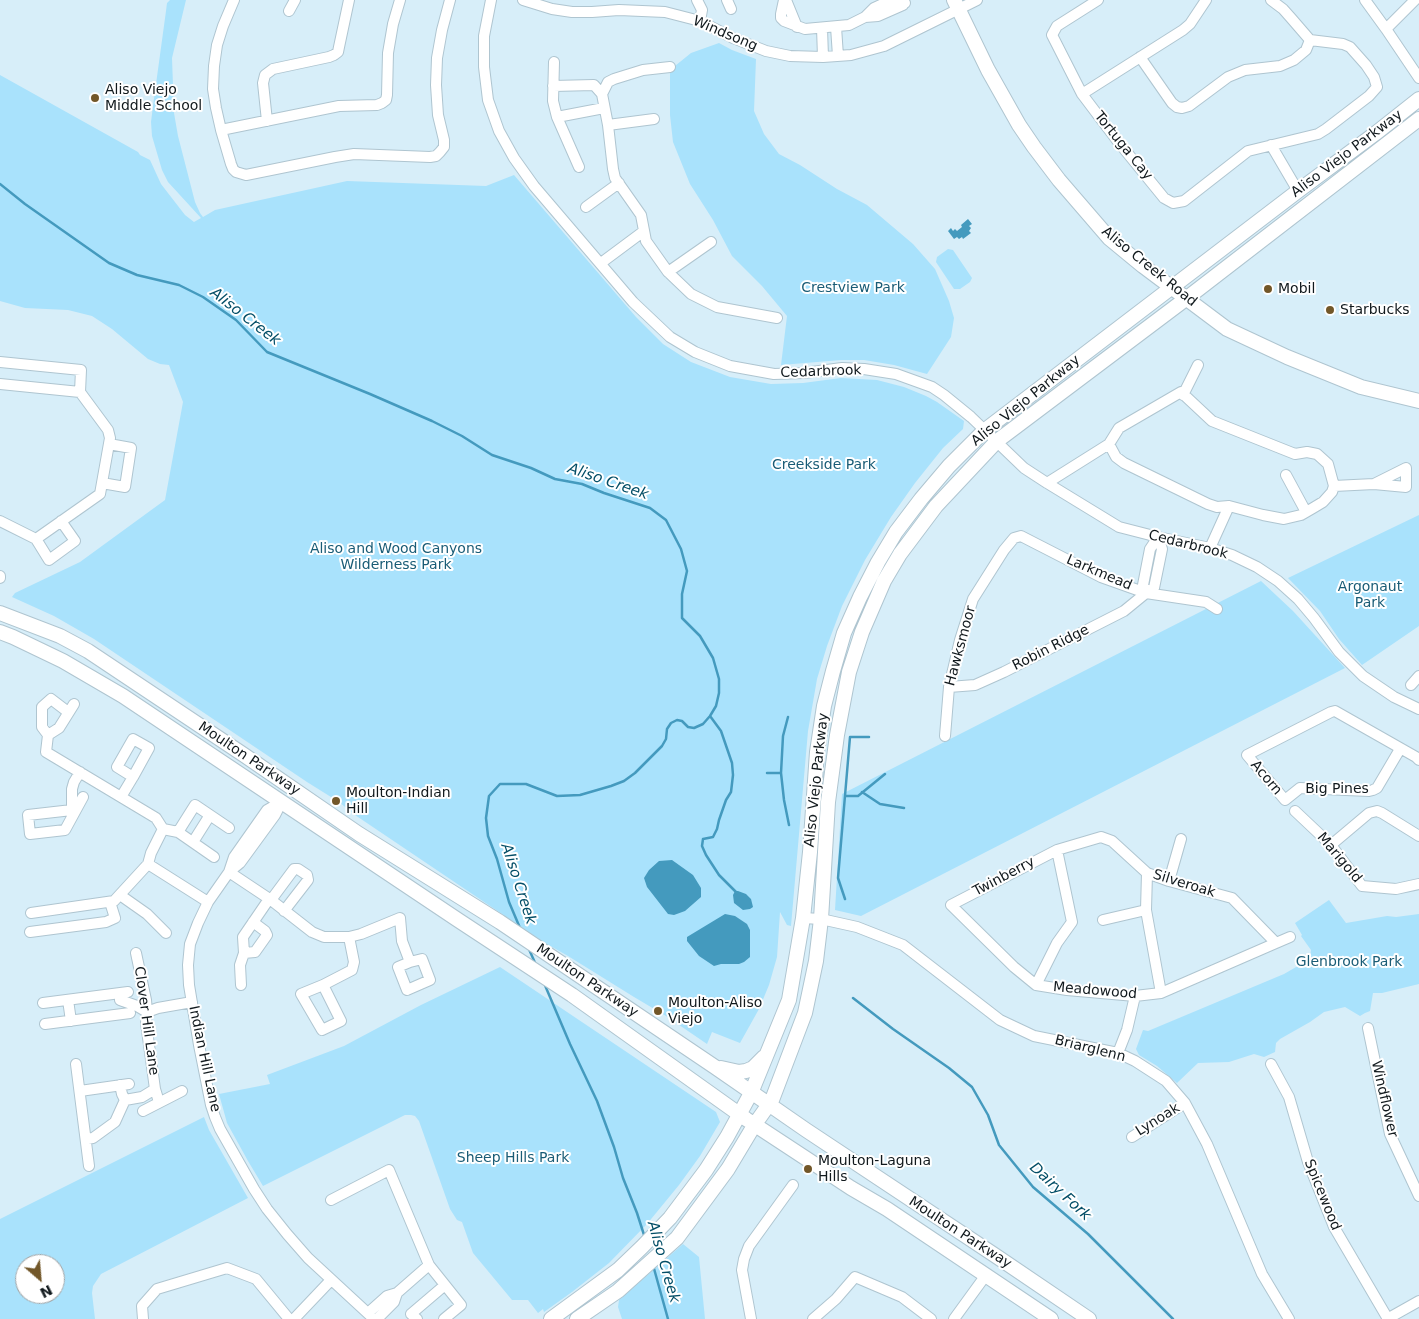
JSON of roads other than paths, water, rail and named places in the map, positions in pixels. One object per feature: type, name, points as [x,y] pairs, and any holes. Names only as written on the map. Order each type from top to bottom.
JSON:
[{"type":"main road","name":"Aliso Creek Road","points":[[956,5],[1014,118],[1054,174],[1109,238],[1227,329],[1287,357],[1361,387],[1419,401]]},
{"type":"main road","name":"Aliso Viejo Parkway","points":[[551,1319],[618,1270],[670,1218],[706,1170],[740,1114],[769,1052],[789,1000],[803,918],[810,852],[816,761],[822,716],[844,634],[860,597],[896,532],[949,466],[985,430],[1419,99]]},
{"type":"main road","name":"Aliso Viejo Parkway","points":[[578,1319],[627,1284],[674,1241],[728,1169],[754,1124],[769,1105],[805,1014],[816,961],[821,919],[828,802],[848,672],[862,632],[884,581],[900,554],[936,506],[996,441],[1187,298],[1419,119]]},
{"type":"main road","points":[[1285,222],[1287,208],[1332,173],[1332,166]]},
{"type":"main road","name":"Moulton Parkway","points":[[0,614],[60,636],[88,651],[358,834],[500,922],[751,1093],[1089,1319]]},
{"type":"main road","name":"Moulton Parkway","points":[[0,632],[41,650],[123,696],[572,995],[754,1124],[851,1188],[887,1209],[1051,1319]]},
{"type":"main road","points":[[244,755],[249,766],[280,792],[282,802],[295,801],[340,829],[358,834]]},
{"type":"main road","points":[[715,1067],[746,1072],[756,1066],[769,1052]]},
{"type":"street","points":[[234,0],[223,26],[218,45],[214,66],[214,89],[216,108],[231,164],[236,172],[246,175],[335,156],[354,154],[436,156],[444,147],[438,115],[437,58],[450,0]]},
{"type":"street","points":[[289,11],[295,0]]},
{"type":"street","points":[[267,121],[262,83],[265,75],[273,69],[329,58],[338,52],[349,0]]},
{"type":"street","points":[[221,130],[339,106],[377,105],[382,103],[386,100],[388,53],[393,24],[400,0]]},
{"type":"street","name":"Cedarbrook","points":[[491,0],[484,36],[484,67],[488,100],[499,131],[514,158],[534,186],[633,302],[670,338],[695,352],[730,366],[774,374],[804,373],[842,368],[864,369],[896,374],[932,387],[972,417],[1024,468],[1119,527],[1210,548],[1232,555],[1257,567],[1278,581],[1298,599],[1339,652],[1363,676],[1394,697],[1419,709]]},
{"type":"street","name":"Windsong","points":[[523,0],[552,9],[572,12],[665,12],[700,22],[766,51],[790,56],[823,57],[851,55],[884,46],[956,5],[977,0]]},
{"type":"street","points":[[697,0],[702,10],[700,22]]},
{"type":"street","points":[[785,0],[798,26],[805,29],[849,25],[865,17],[874,8],[885,3],[908,2]]},
{"type":"street","name":"Tortuga Cay","points":[[1098,0],[1056,26],[1052,35],[1082,94],[1164,198],[1173,203],[1184,201],[1248,151],[1271,145]]},
{"type":"street","points":[[1082,94],[1183,30],[1193,20],[1206,0]]},
{"type":"street","points":[[1271,0],[1283,9],[1310,40],[1343,44],[1350,48],[1366,65],[1374,77],[1377,87],[1369,96],[1326,130],[1318,134],[1271,145],[1298,191]]},
{"type":"street","points":[[1365,0],[1419,78]]},
{"type":"street","points":[[1386,28],[1415,0]]},
{"type":"street","points":[[836,26],[838,56]]},
{"type":"street","points":[[822,28],[823,57]]},
{"type":"street","points":[[1140,57],[1172,103],[1182,108],[1189,106],[1228,77],[1245,70],[1280,66],[1294,60],[1306,50],[1310,40]]},
{"type":"street","points":[[554,62],[553,100],[557,117],[579,167]]},
{"type":"street","points":[[670,67],[643,70],[614,79],[608,82],[602,94],[615,178],[641,215],[646,241],[668,272],[692,294],[724,310],[777,318]]},
{"type":"street","points":[[553,86],[594,86],[602,94]]},
{"type":"street","points":[[557,117],[604,108]]},
{"type":"street","points":[[608,125],[654,119]]},
{"type":"street","points":[[586,207],[619,183]]},
{"type":"street","points":[[600,263],[644,232]]},
{"type":"street","points":[[668,272],[711,242]]},
{"type":"street","points":[[0,362],[82,370],[80,392],[108,430],[110,438],[100,494],[36,539]]},
{"type":"street","points":[[1182,394],[1198,366]]},
{"type":"street","points":[[0,384],[80,392]]},
{"type":"street","points":[[1047,484],[1108,444],[1119,428],[1181,392],[1212,421],[1295,454],[1307,452],[1317,454],[1328,464],[1334,486],[1332,492],[1323,502],[1306,512],[1284,519],[1229,506],[1217,507],[1124,463],[1116,458],[1108,444]]},
{"type":"street","points":[[102,483],[124,487],[131,448],[109,444]]},
{"type":"street","points":[[1286,475],[1306,512]]},
{"type":"street","points":[[1334,486],[1374,484]]},
{"type":"street","points":[[1210,548],[1229,506]]},
{"type":"street","points":[[0,521],[36,539],[49,560],[75,541],[61,521]]},
{"type":"street","name":"Larkmead","points":[[1014,538],[1021,536],[1101,577],[1146,593],[1206,602],[1217,609]]},
{"type":"street","points":[[1146,593],[1143,585],[1144,575],[1150,549],[1158,537]]},
{"type":"street","name":"Robin Ridge","points":[[949,686],[975,685],[1124,611],[1154,588],[1162,549],[1158,537]]},
{"type":"street","name":"Hawksmoor","points":[[945,736],[949,686],[960,640],[973,599],[1004,550],[1014,538]]},
{"type":"street","points":[[1144,575],[1156,577]]},
{"type":"street","points":[[1410,685],[1419,676]]},
{"type":"street","points":[[48,734],[59,728],[71,708],[51,699],[42,707],[42,727],[48,734],[46,752],[156,818],[163,829],[178,832],[214,856]]},
{"type":"street","name":"Acorn","points":[[1285,800],[1247,756],[1331,712],[1335,711],[1400,748]]},
{"type":"street","points":[[1400,748],[1419,760]]},
{"type":"street","name":"Big Pines","points":[[1285,800],[1300,788],[1373,790],[1400,748]]},
{"type":"street","points":[[80,772],[72,789],[74,811],[83,797]]},
{"type":"street","points":[[121,797],[133,777]]},
{"type":"street","name":"Indian Hill Lane","points":[[282,802],[267,810],[234,857],[229,872],[208,902],[198,923],[190,944],[188,965],[192,1002],[212,1105],[220,1129],[244,1173],[286,1234],[331,1280],[373,1317]]},
{"type":"street","points":[[178,832],[195,805],[229,828]]},
{"type":"street","name":"Marigold","points":[[1295,811],[1331,845],[1362,886],[1396,889],[1419,884]]},
{"type":"street","points":[[1331,845],[1369,813],[1377,811],[1419,836]]},
{"type":"street","points":[[193,842],[210,815]]},
{"type":"street","points":[[31,913],[114,901],[148,864],[151,853],[163,829]]},
{"type":"street","name":"Silveroak","points":[[1057,850],[1101,837],[1107,838],[1148,873],[1169,881],[1232,898],[1276,943]]},
{"type":"street","points":[[1169,881],[1181,839]]},
{"type":"street","points":[[1036,986],[1057,943],[1072,922],[1057,850]]},
{"type":"street","name":"Twinberry","points":[[951,905],[1057,850]]},
{"type":"street","points":[[148,864],[208,902]]},
{"type":"street","points":[[241,985],[240,965],[244,953],[243,937],[294,869],[298,869],[307,875],[308,880],[284,911]]},
{"type":"street","points":[[229,872],[312,932],[324,937],[349,937],[400,918],[402,941],[410,962]]},
{"type":"street","points":[[1148,873],[1146,910],[1161,993]]},
{"type":"street","points":[[120,895],[166,932]]},
{"type":"street","points":[[30,932],[106,922],[115,918],[110,902]]},
{"type":"street","name":"Meadowood","points":[[951,905],[1014,968],[1036,986],[1067,990],[1135,996],[1161,993],[1290,937]]},
{"type":"street","points":[[55,910],[58,928]]},
{"type":"street","points":[[1103,920],[1146,910]]},
{"type":"street","name":"Briarglenn","points":[[803,918],[821,919],[857,926],[904,946],[1000,1020],[1034,1036],[1118,1053],[1135,1061],[1166,1081],[1185,1103],[1207,1144],[1262,1274],[1289,1319]]},
{"type":"street","points":[[244,953],[255,952],[267,935],[265,931],[253,922]]},
{"type":"street","points":[[323,985],[341,1021],[322,1030],[301,994],[352,970],[354,962],[349,937]]},
{"type":"street","name":"Clover Hill Lane","points":[[136,953],[147,1012],[146,1023],[155,1090],[159,1102]]},
{"type":"street","points":[[43,1003],[122,995],[147,1012],[158,1008],[192,1002]]},
{"type":"street","points":[[118,1015],[122,995]]},
{"type":"street","points":[[1118,1053],[1127,1030],[1135,996]]},
{"type":"street","points":[[68,1000],[71,1021]]},
{"type":"street","points":[[45,1024],[130,1014]]},
{"type":"street","name":"Windflower","points":[[1368,1028],[1390,1134],[1419,1196]]},
{"type":"street","points":[[76,1064],[89,1166]]},
{"type":"street","name":"Spicewood","points":[[1271,1064],[1289,1097],[1308,1162],[1334,1227],[1387,1319]]},
{"type":"street","points":[[80,1091],[124,1085],[122,1094],[125,1100],[115,1122],[93,1138],[86,1139]]},
{"type":"street","name":"Clover Hill Lane","points":[[125,1100],[142,1097],[155,1090]]},
{"type":"street","points":[[143,1110],[182,1091]]},
{"type":"street","name":"Lynoak","points":[[1132,1137],[1185,1103]]},
{"type":"street","points":[[331,1200],[389,1170],[429,1266],[460,1305],[444,1319]]},
{"type":"street","points":[[751,1319],[742,1270],[744,1259],[749,1246],[794,1185]]},
{"type":"street","points":[[373,1317],[387,1296],[397,1293],[429,1266]]},
{"type":"street","points":[[143,1319],[142,1306],[157,1289],[227,1268],[256,1279],[289,1319]]},
{"type":"street","points":[[954,1319],[986,1275]]},
{"type":"street","points":[[813,1319],[836,1299],[855,1277],[902,1297],[926,1317]]},
{"type":"street","points":[[294,1319],[331,1280]]},
{"type":"street","points":[[417,1319],[411,1314],[445,1285]]},
{"type":"street","points":[[1387,1319],[1419,1301]]},
{"type":"waterway","name":"Aliso Creek","points":[[0,184],[25,204],[109,263],[137,275],[179,285],[203,297],[236,320],[267,352],[432,421],[462,436],[492,455],[531,468],[555,479],[582,484],[650,508],[666,520],[681,549],[687,571],[682,594],[682,618],[700,636],[713,658],[719,679],[719,693],[716,706],[703,724],[694,728],[688,727],[682,721],[677,720],[671,723],[667,729],[666,739],[662,746],[635,773],[624,781],[580,795],[557,796],[526,784],[500,784],[489,796],[486,818],[488,836],[497,859],[509,902],[520,928]]},
{"type":"waterway","name":"Dairy Fork","points":[[710,716],[721,731],[732,763],[733,775],[731,792],[726,800],[717,829],[713,837],[703,839],[702,846],[719,875],[737,893]]},
{"type":"waterway","points":[[767,773],[781,773],[783,736],[788,717]]},
{"type":"waterway","points":[[845,899],[838,878],[850,737],[869,737]]},
{"type":"waterway","points":[[781,773],[789,825]]},
{"type":"waterway","points":[[845,796],[858,796],[885,774]]},
{"type":"waterway","points":[[862,792],[880,804],[904,808]]},
{"type":"waterway","name":"Aliso Creek","points":[[528,947],[536,965]]},
{"type":"waterway","name":"Aliso Creek","points":[[544,983],[597,1101],[645,1238]]},
{"type":"waterway","name":"Dairy Fork","points":[[853,998],[972,1087],[988,1115],[999,1145],[1033,1187],[1088,1234],[1173,1319]]},
{"type":"waterway","name":"Aliso Creek","points":[[653,1265],[668,1319]]},
{"type":"place","name":"Aliso Viejo Middle School","points":[[95,98]]},
{"type":"place","name":"Mobil","points":[[1268,289]]},
{"type":"place","name":"Starbucks","points":[[1330,310]]},
{"type":"place","name":"Moulton-Indian Hill","points":[[336,801]]},
{"type":"place","name":"Moulton-Aliso Viejo","points":[[658,1011]]},
{"type":"place","name":"Moulton-Laguna Hills","points":[[808,1169]]},
{"type":"park label","name":"Crestview Park","points":[[853,288]]},
{"type":"park label","name":"Creekside Park","points":[[824,465]]},
{"type":"park label","name":"Aliso and Wood Canyons Wilderness Park","points":[[396,558]]},
{"type":"park label","name":"Argonaut Park","points":[[1370,596]]},
{"type":"park label","name":"Glenbrook Park","points":[[1349,962]]},
{"type":"park label","name":"Sheep Hills Park","points":[[513,1158]]}]
